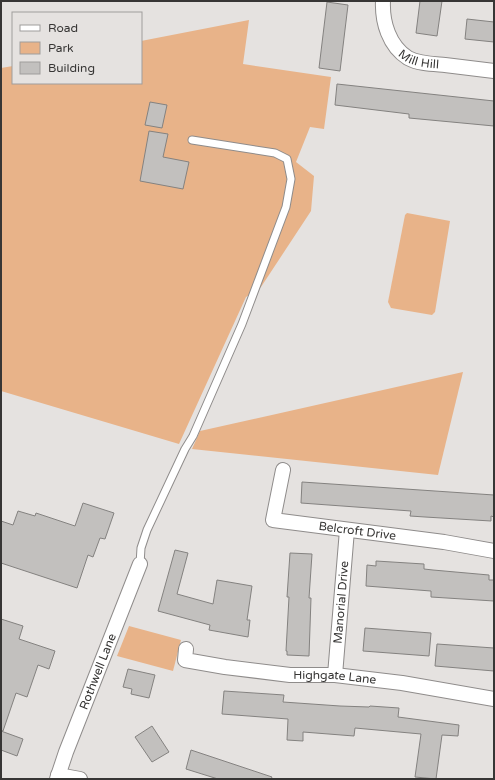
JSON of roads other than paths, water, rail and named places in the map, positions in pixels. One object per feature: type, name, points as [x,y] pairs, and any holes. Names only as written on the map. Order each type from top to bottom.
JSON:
[{"type":"street","name":"Mill Hill","points":[[383,1],[384,20],[387,32],[392,42],[408,57],[420,62],[494,72]]},
{"type":"street","name":"Belcroft Drive","points":[[283,470],[272,520],[444,542],[494,551]]},
{"type":"street","name":"Manorial Drive","points":[[334,675],[347,530]]},
{"type":"street","name":"Rothwell Lane","points":[[58,777],[140,564]]},
{"type":"street","name":"Highgate Lane","points":[[186,649],[185,660],[225,667],[290,675],[334,675],[402,683],[494,699]]},
{"type":"street","points":[[58,777],[80,779]]},
{"type":"lane","points":[[140,564],[141,548],[147,530],[183,453],[193,436],[242,324],[286,207],[291,179],[287,160],[275,153],[192,140]]}]
